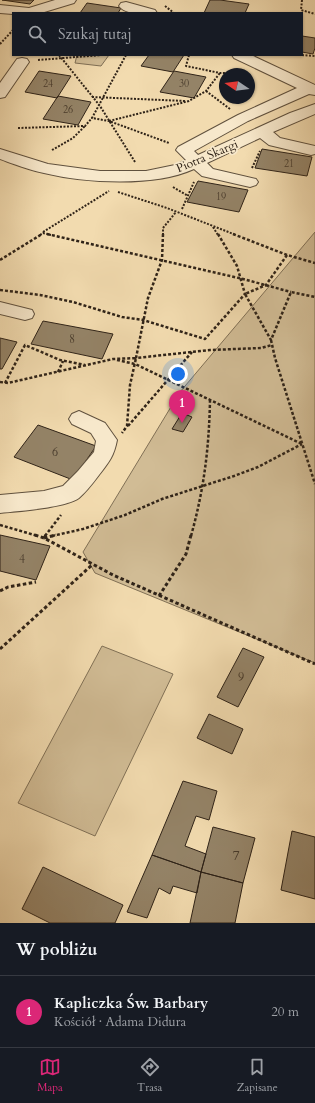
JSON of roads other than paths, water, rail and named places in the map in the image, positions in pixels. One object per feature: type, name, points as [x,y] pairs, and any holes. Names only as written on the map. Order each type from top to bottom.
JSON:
[{"type":"street","points":[[0,9],[30,12],[69,0]]},
{"type":"street","points":[[126,6],[147,12]]},
{"type":"street","points":[[241,56],[312,89]]},
{"type":"street","points":[[0,94],[22,62]]},
{"type":"street","points":[[249,182],[202,168],[184,150],[243,118],[312,89]]},
{"type":"street","name":"Piotra Skargi","points":[[0,154],[46,169],[100,176],[146,176],[202,168],[262,139],[315,109]]},
{"type":"street","points":[[262,139],[311,150]]},
{"type":"street","points":[[0,308],[25,314]]},
{"type":"street","points":[[0,504],[44,500],[70,493],[86,477],[104,454],[107,440],[98,428],[79,419]]},
{"type":"place","name":"Kapliczka Św. Barbary","points":[[182,423]]}]
